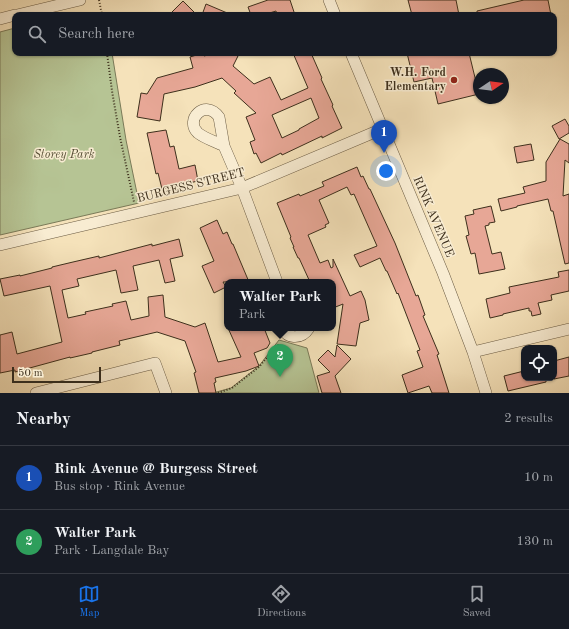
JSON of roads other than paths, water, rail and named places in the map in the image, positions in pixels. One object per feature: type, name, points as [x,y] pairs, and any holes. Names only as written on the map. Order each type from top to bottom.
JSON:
[{"type":"street","points":[[29,12],[80,0]]},
{"type":"street","points":[[329,0],[334,12]]},
{"type":"street","points":[[0,19],[12,16]]},
{"type":"street","name":"RINK AVENUE","points":[[352,56],[443,273],[473,352],[486,393]]},
{"type":"street","name":"BURGESS STREET","points":[[0,246],[242,188],[382,129]]},
{"type":"street","points":[[224,146],[242,188],[276,279]]},
{"type":"street","points":[[473,352],[569,329]]},
{"type":"street","points":[[284,331],[291,336],[296,337],[301,336],[307,331]]},
{"type":"street","points":[[36,393],[155,363],[166,393]]},
{"type":"place","name":"W.H. Ford Elementary","points":[[454,80]]},
{"type":"place","name":"Rink Avenue @ Burgess Street","points":[[384,153]]},
{"type":"place","name":"Walter Park","points":[[280,377]]},
{"type":"park label","name":"Storey Park","points":[[64,155]]}]
